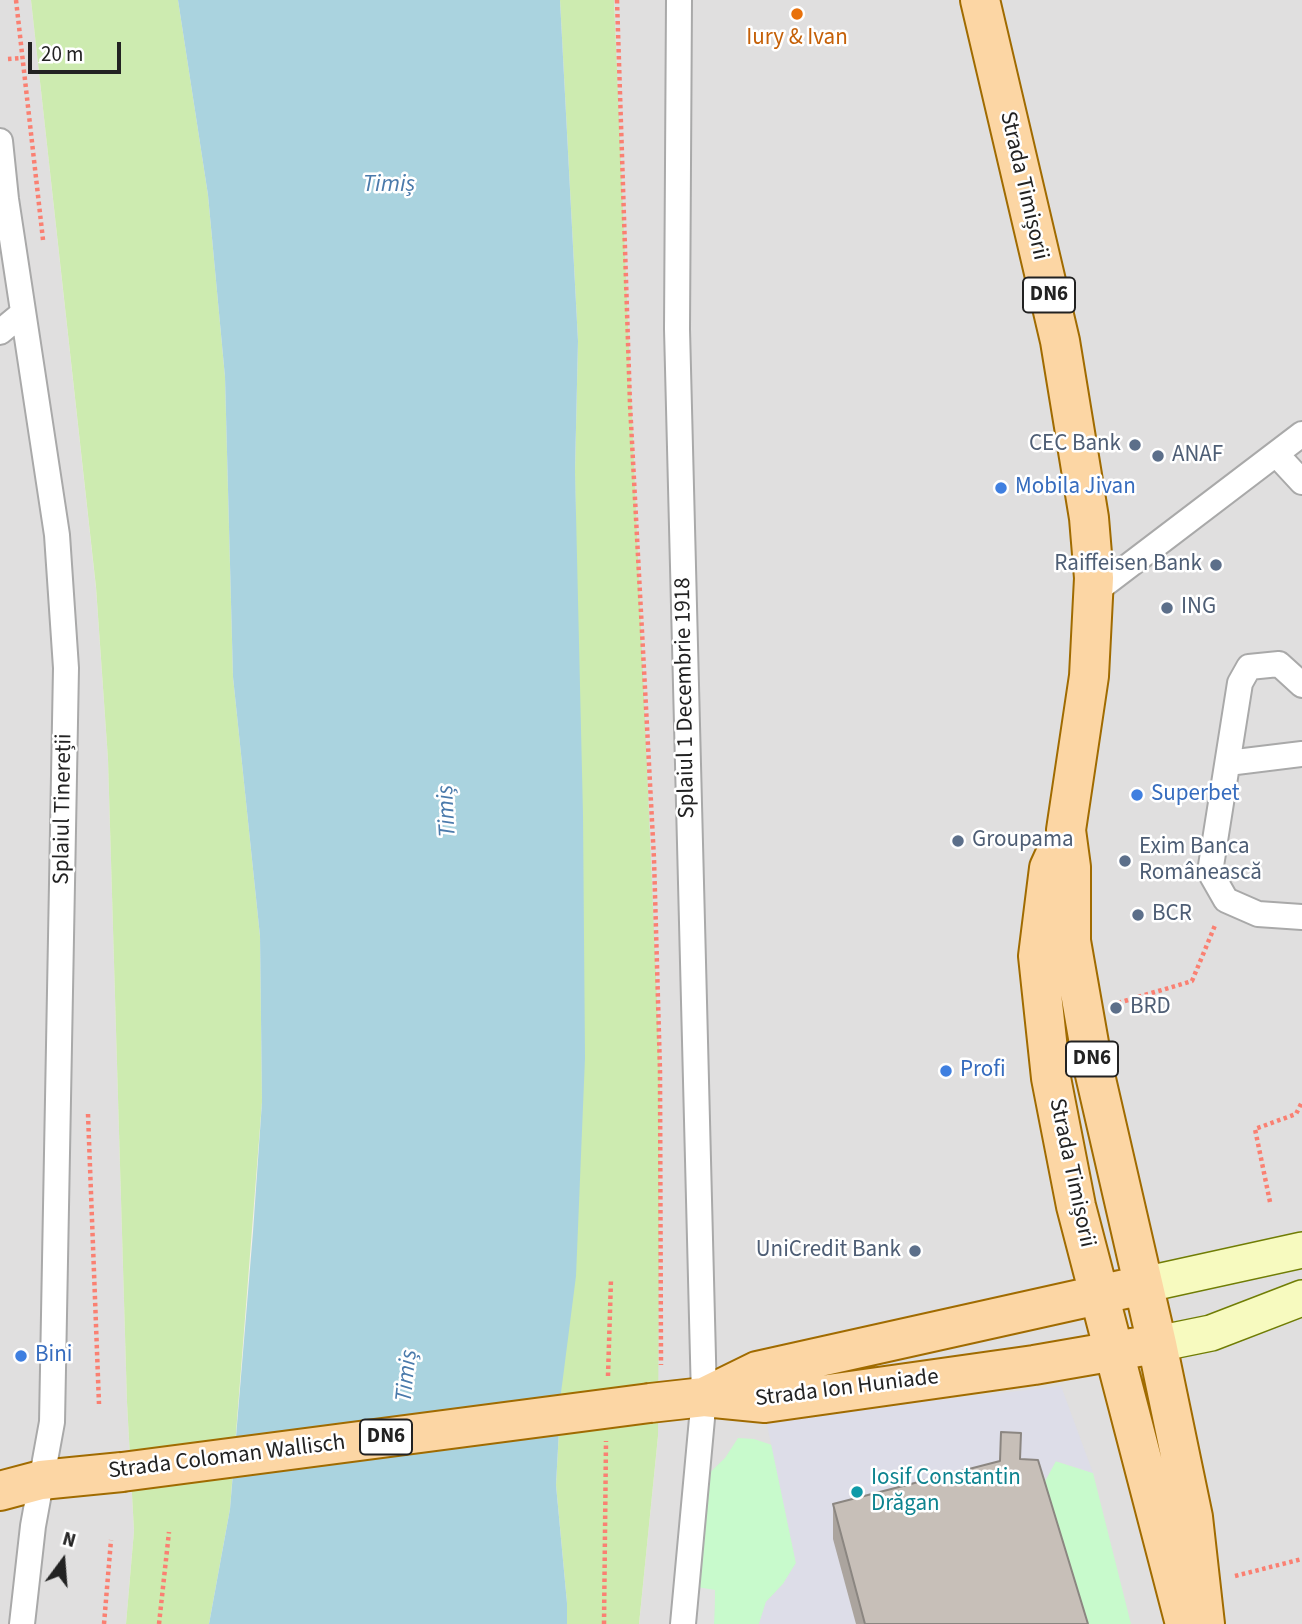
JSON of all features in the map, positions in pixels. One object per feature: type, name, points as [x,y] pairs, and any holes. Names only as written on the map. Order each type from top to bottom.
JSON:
[{"type":"main road","name":"Strada Timișorii","points":[[981,0],[1060,341],[1089,518],[1093,593],[1089,676],[1066,830],[1049,868],[1038,956],[1051,1078],[1076,1206],[1112,1351]]},
{"type":"main road","name":"Strada Timișorii","points":[[1066,830],[1071,867],[1071,941],[1093,1066],[1157,1344]]},
{"type":"main road","name":"Strada Ion Huniade","points":[[704,1397],[757,1371],[1143,1285]]},
{"type":"main road","name":"Strada Ion Huniade","points":[[704,1397],[765,1403],[1034,1366],[1157,1344]]},
{"type":"main road","name":"DN6","points":[[1157,1344],[1193,1517],[1205,1624]]},
{"type":"main road","name":"DN6","points":[[1112,1351],[1185,1624]]},
{"type":"main road","name":"Strada Coloman Wallisch","points":[[0,1491],[41,1479],[122,1472],[704,1397]]},
{"type":"street","name":"Splaiul 1 Decembrie 1918","points":[[679,0],[677,329],[704,1397],[683,1624]]},
{"type":"street","name":"Splaiul Tinereții","points":[[0,141],[3,196],[57,535],[64,618],[66,710],[52,1422],[33,1526],[22,1624]]},
{"type":"street","points":[[0,332],[23,313]]},
{"type":"street","points":[[1093,593],[1302,434]]},
{"type":"street","points":[[1277,455],[1302,482]]},
{"type":"street","points":[[1302,685],[1279,664],[1249,667],[1240,682],[1210,872],[1226,900],[1258,914],[1302,917]]},
{"type":"street","points":[[1228,763],[1302,754]]},
{"type":"street","name":"Strada Ion Huniade","points":[[1143,1285],[1302,1250]]},
{"type":"street","name":"Strada Ion Huniade","points":[[1157,1344],[1211,1333],[1302,1298]]},
{"type":"path","name":"Splaiul 1 Decembrie 1918","points":[[617,0],[631,404],[654,872],[660,1071],[661,1365]]},
{"type":"path","points":[[8,59],[22,58]]},
{"type":"path","points":[[1118,1003],[1192,981],[1226,900]]},
{"type":"path","points":[[1270,1202],[1255,1129],[1296,1114],[1302,1102]]},
{"type":"path","points":[[608,1385],[611,1279]]},
{"type":"path","points":[[604,1624],[607,1438]]},
{"type":"path","points":[[159,1624],[169,1532]]},
{"type":"path","points":[[104,1624],[111,1540]]},
{"type":"path","points":[[1227,1578],[1302,1559]]},
{"type":"shaded area","points":[[0,0],[31,0],[96,588],[108,759],[127,1402],[134,1531],[126,1624],[0,1624]]},
{"type":"shaded area","points":[[614,0],[1302,0],[1302,1624],[639,1624],[658,1436],[658,1402],[630,404]]},
{"type":"shaded area","points":[[1061,1386],[1093,1473],[1056,1461],[1038,1494],[834,1539],[856,1624],[759,1624],[766,1602],[783,1584],[796,1563],[766,1420]]},
{"type":"shaded area","points":[[691,1586],[715,1590],[714,1624],[690,1624]]},
{"type":"green space","points":[[31,0],[178,0],[208,195],[225,377],[233,677],[260,936],[262,1102],[230,1509],[209,1624],[126,1624],[134,1531],[127,1402],[108,759],[96,587]]},
{"type":"green space","points":[[560,0],[614,0],[660,1071],[658,1436],[639,1624],[567,1624],[556,1485],[561,1393],[577,633],[575,471],[578,341]]},
{"type":"green space","points":[[738,1438],[754,1439],[772,1445],[796,1563],[783,1584],[766,1602],[759,1624],[714,1624],[715,1591],[691,1586],[702,1480],[725,1458]]},
{"type":"green space","points":[[1055,1461],[1093,1473],[1131,1624],[1077,1624],[1038,1494]]},
{"type":"water","name":"Timiș","points":[[178,0],[560,0],[578,341],[575,471],[583,815],[585,1058],[576,1276],[561,1393],[556,1485],[567,1624],[209,1624],[230,1509],[253,1232],[262,1102],[260,936],[233,677],[225,377],[208,195]]},
{"type":"building","points":[[1001,1432],[1021,1433],[1020,1459],[1038,1460],[1088,1624],[865,1624],[833,1504],[1000,1461]]},
{"type":"place","name":"Iury & Ivan","points":[[797,14]]},
{"type":"place","name":"CEC Bank","points":[[1135,445]]},
{"type":"place","name":"ANAF","points":[[1158,456]]},
{"type":"place","name":"Mobila Jivan","points":[[1001,488]]},
{"type":"place","name":"Raiffeisen Bank","points":[[1216,565]]},
{"type":"place","name":"ING","points":[[1167,608]]},
{"type":"place","name":"Superbet","points":[[1137,795]]},
{"type":"place","name":"Groupama","points":[[958,841]]},
{"type":"place","name":"Exim Banca Românească","points":[[1125,861]]},
{"type":"place","name":"BCR","points":[[1138,915]]},
{"type":"place","name":"BRD","points":[[1116,1008]]},
{"type":"place","name":"Profi","points":[[946,1071]]},
{"type":"place","name":"UniCredit Bank","points":[[915,1251]]},
{"type":"place","name":"Bini","points":[[21,1356]]},
{"type":"place","name":"Iosif Constantin Drăgan","points":[[857,1492]]}]
